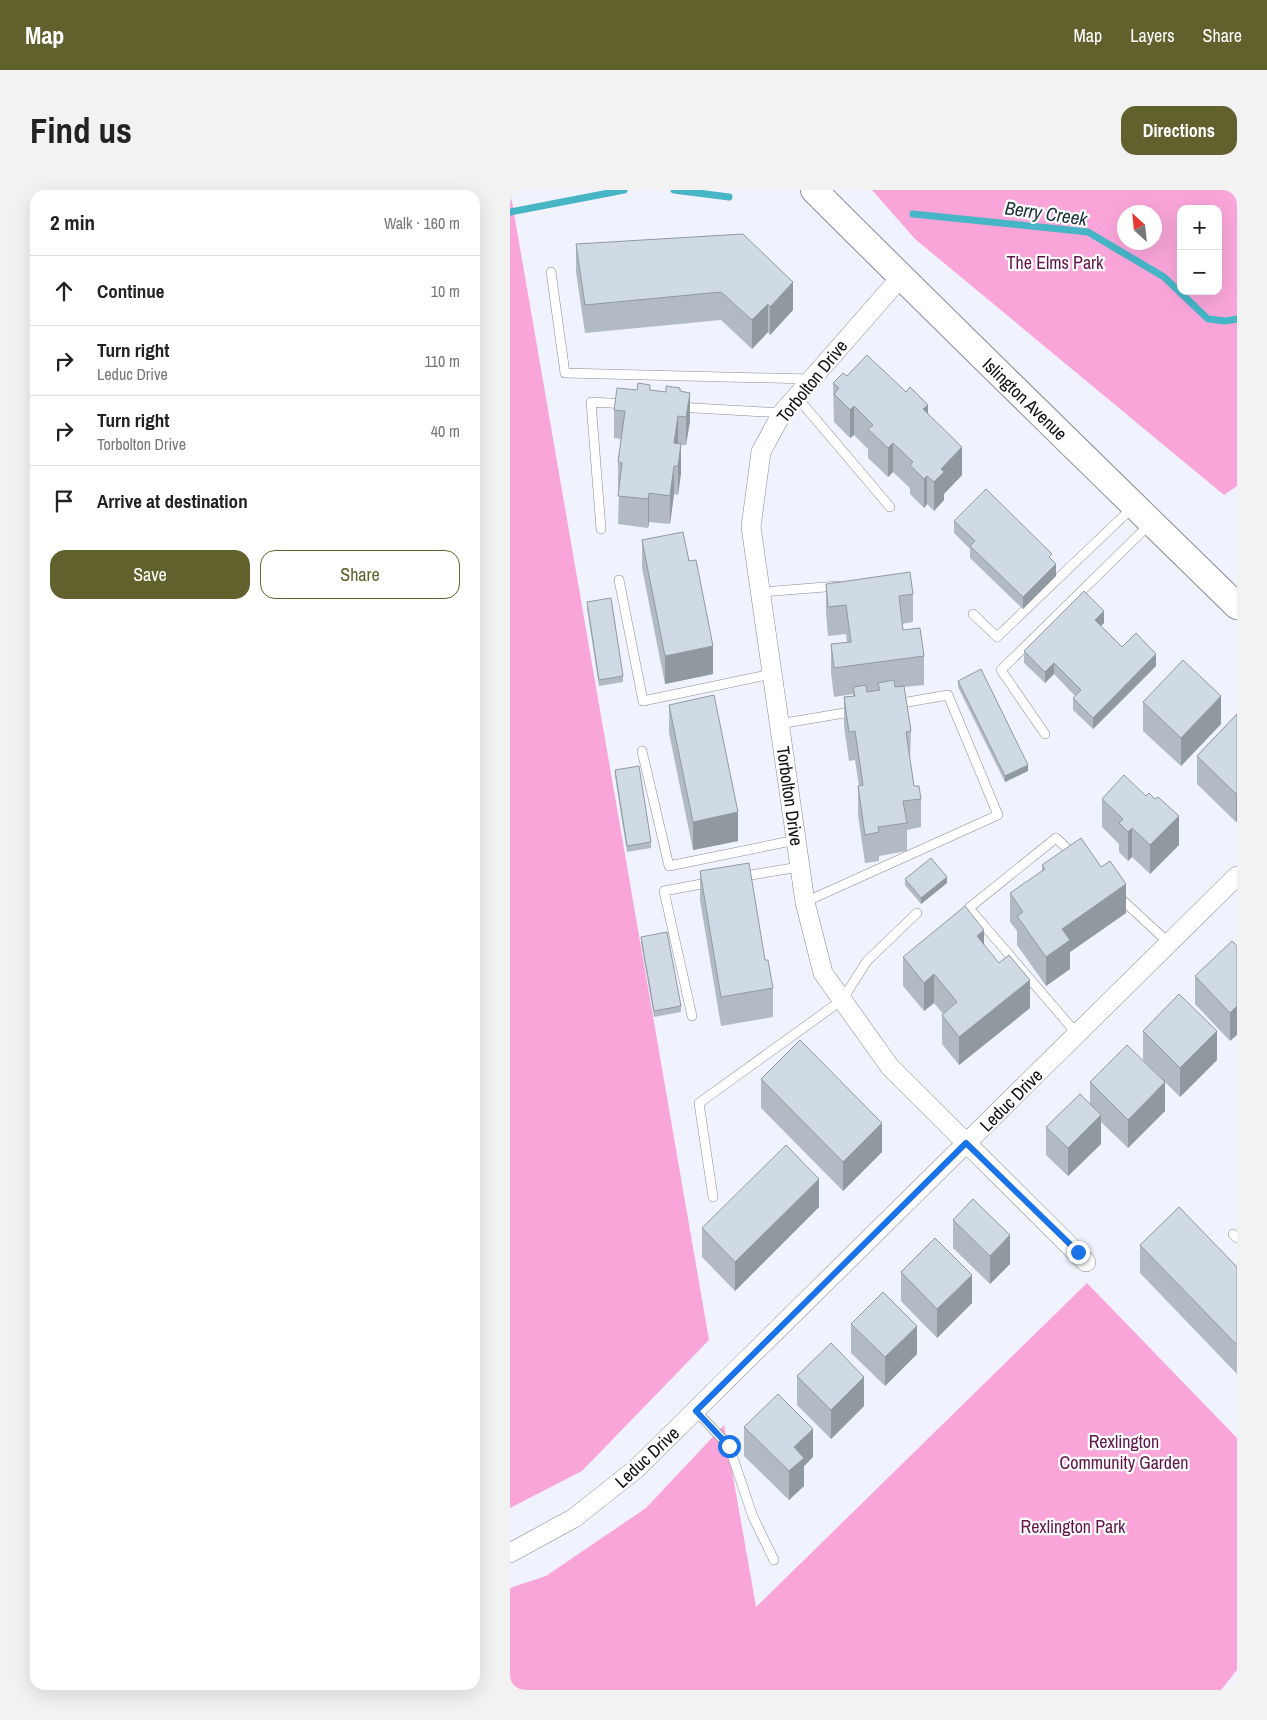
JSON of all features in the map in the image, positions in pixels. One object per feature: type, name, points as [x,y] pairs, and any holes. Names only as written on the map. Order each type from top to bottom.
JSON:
[{"type":"main road","name":"Islington Avenue","points":[[814,190],[900,277],[1144,513],[1237,606]]},
{"type":"street","name":"Torbolton Drive","points":[[900,277],[782,413],[762,452],[751,527],[805,902],[823,973],[893,1070],[1086,1262]]},
{"type":"street","name":"Leduc Drive","points":[[510,1553],[574,1518],[602,1498],[636,1469],[1237,876]]},
{"type":"lane","points":[[551,272],[565,373],[811,379]]},
{"type":"lane","points":[[796,396],[890,506]]},
{"type":"lane","points":[[602,530],[591,402],[637,404]]},
{"type":"lane","points":[[665,406],[782,413]]},
{"type":"lane","points":[[973,614],[998,637],[1144,513]]},
{"type":"lane","points":[[1045,734],[1001,670],[1144,513]]},
{"type":"lane","points":[[619,580],[643,701],[772,674]]},
{"type":"lane","points":[[761,592],[844,585]]},
{"type":"lane","points":[[805,902],[998,815],[948,695],[883,706]]},
{"type":"lane","points":[[779,724],[864,710]]},
{"type":"lane","points":[[642,751],[669,866],[796,840]]},
{"type":"lane","points":[[1077,1034],[968,908],[1056,838],[1084,864]]},
{"type":"lane","points":[[732,879],[800,866]]},
{"type":"lane","points":[[692,1016],[664,891],[722,880]]},
{"type":"lane","points":[[1112,891],[1169,943]]},
{"type":"lane","points":[[713,1197],[699,1103],[842,1000],[867,961],[917,913]]},
{"type":"lane","points":[[696,1411],[729,1446],[753,1517],[774,1560]]},
{"type":"green space","points":[[510,190],[709,1340],[582,1471],[510,1508]]},
{"type":"green space","name":"The Elms Park","points":[[872,190],[1237,190],[1237,486],[1224,495],[915,239]]},
{"type":"green space","name":"Rexlington Park","points":[[1087,1283],[1237,1438],[1237,1670],[1221,1690],[510,1690],[510,1588],[546,1576],[646,1508],[724,1425],[756,1607]]},
{"type":"building","points":[[743,234],[793,282],[770,307],[768,304],[752,320],[721,292],[585,305],[576,244]]},
{"type":"building","points":[[867,355],[906,392],[910,387],[928,405],[923,409],[962,447],[941,469],[944,472],[934,482],[927,476],[924,479],[910,465],[913,462],[893,443],[888,448],[868,429],[873,425],[854,406],[850,410],[834,394],[839,388],[833,383],[843,373],[847,376]]},
{"type":"building","points":[[638,383],[650,385],[650,390],[666,392],[666,386],[680,388],[680,391],[690,393],[686,417],[678,416],[674,443],[681,444],[678,466],[674,466],[670,496],[649,493],[648,499],[618,496],[622,463],[618,462],[625,411],[614,410],[617,388],[637,390]]},
{"type":"building","points":[[986,489],[1052,554],[1049,557],[1056,564],[1023,597],[970,546],[975,541],[954,521]]},
{"type":"building","points":[[683,532],[689,561],[696,560],[713,646],[665,656],[642,540]]},
{"type":"building","points":[[910,572],[913,594],[899,596],[903,630],[920,628],[924,656],[834,668],[831,644],[851,642],[846,605],[828,607],[826,584]]},
{"type":"building","points":[[1084,591],[1104,611],[1095,620],[1122,647],[1136,633],[1156,654],[1093,718],[1073,698],[1081,690],[1054,663],[1045,672],[1024,651]]},
{"type":"building","points":[[611,598],[623,676],[599,680],[587,602]]},
{"type":"building","points":[[1183,660],[1221,696],[1181,738],[1143,702]]},
{"type":"building","points":[[981,669],[1028,765],[1005,776],[958,681]]},
{"type":"building","points":[[894,680],[895,687],[904,686],[911,731],[906,732],[914,786],[919,786],[921,799],[903,801],[907,823],[878,827],[879,832],[865,835],[858,786],[863,785],[855,731],[849,732],[844,697],[855,696],[853,687],[866,685],[867,692],[880,690],[878,683]]},
{"type":"building","points":[[714,695],[738,812],[693,822],[669,705]]},
{"type":"building","points":[[1237,714],[1237,793],[1236,794],[1197,756]]},
{"type":"building","points":[[639,766],[651,842],[627,846],[615,770]]},
{"type":"building","points":[[1124,775],[1146,796],[1149,793],[1155,799],[1158,797],[1179,816],[1150,845],[1132,828],[1128,832],[1119,823],[1123,819],[1102,799]]},
{"type":"building","points":[[1081,838],[1101,867],[1110,861],[1126,884],[1062,929],[1070,940],[1046,957],[1017,916],[1023,912],[1010,893],[1045,869],[1042,865]]},
{"type":"building","points":[[931,858],[947,877],[921,898],[905,879]]},
{"type":"building","points":[[749,863],[765,960],[768,960],[773,988],[721,997],[700,871]]},
{"type":"building","points":[[965,906],[984,930],[977,936],[999,963],[1009,955],[1030,980],[959,1037],[942,1015],[957,1002],[934,974],[924,983],[903,957]]},
{"type":"building","points":[[667,932],[681,1006],[654,1011],[641,937]]},
{"type":"building","points":[[1232,941],[1237,946],[1237,1006],[1230,1013],[1195,976]]},
{"type":"building","points":[[1179,994],[1217,1031],[1180,1068],[1143,1031]]},
{"type":"building","points":[[800,1040],[882,1123],[843,1162],[761,1079]]},
{"type":"building","points":[[1127,1045],[1165,1082],[1128,1120],[1090,1082]]},
{"type":"building","points":[[1080,1094],[1101,1115],[1068,1148],[1046,1127]]},
{"type":"building","points":[[786,1145],[819,1179],[735,1262],[702,1228]]},
{"type":"building","points":[[973,1199],[1010,1235],[990,1256],[953,1220]]},
{"type":"building","points":[[1179,1207],[1237,1267],[1237,1345],[1140,1245]]},
{"type":"building","points":[[935,1238],[972,1275],[937,1309],[901,1272]]},
{"type":"building","points":[[883,1292],[917,1326],[885,1357],[851,1324]]},
{"type":"building","points":[[831,1343],[864,1377],[831,1410],[797,1376]]},
{"type":"building","points":[[778,1394],[813,1429],[794,1447],[804,1458],[789,1471],[744,1427]]},
{"type":"waterway","name":"Berry Creek","points":[[510,212],[624,190]]},
{"type":"waterway","name":"Berry Creek","points":[[674,190],[729,197]]},
{"type":"waterway","name":"Berry Creek","points":[[913,214],[1088,232],[1164,277],[1208,319],[1226,321],[1237,319]]},
{"type":"route","points":[[729,1446],[696,1411],[966,1143],[1078,1252]]},
{"type":"park label","name":"Rexlington Community Garden","points":[[1124,1451]]}]
